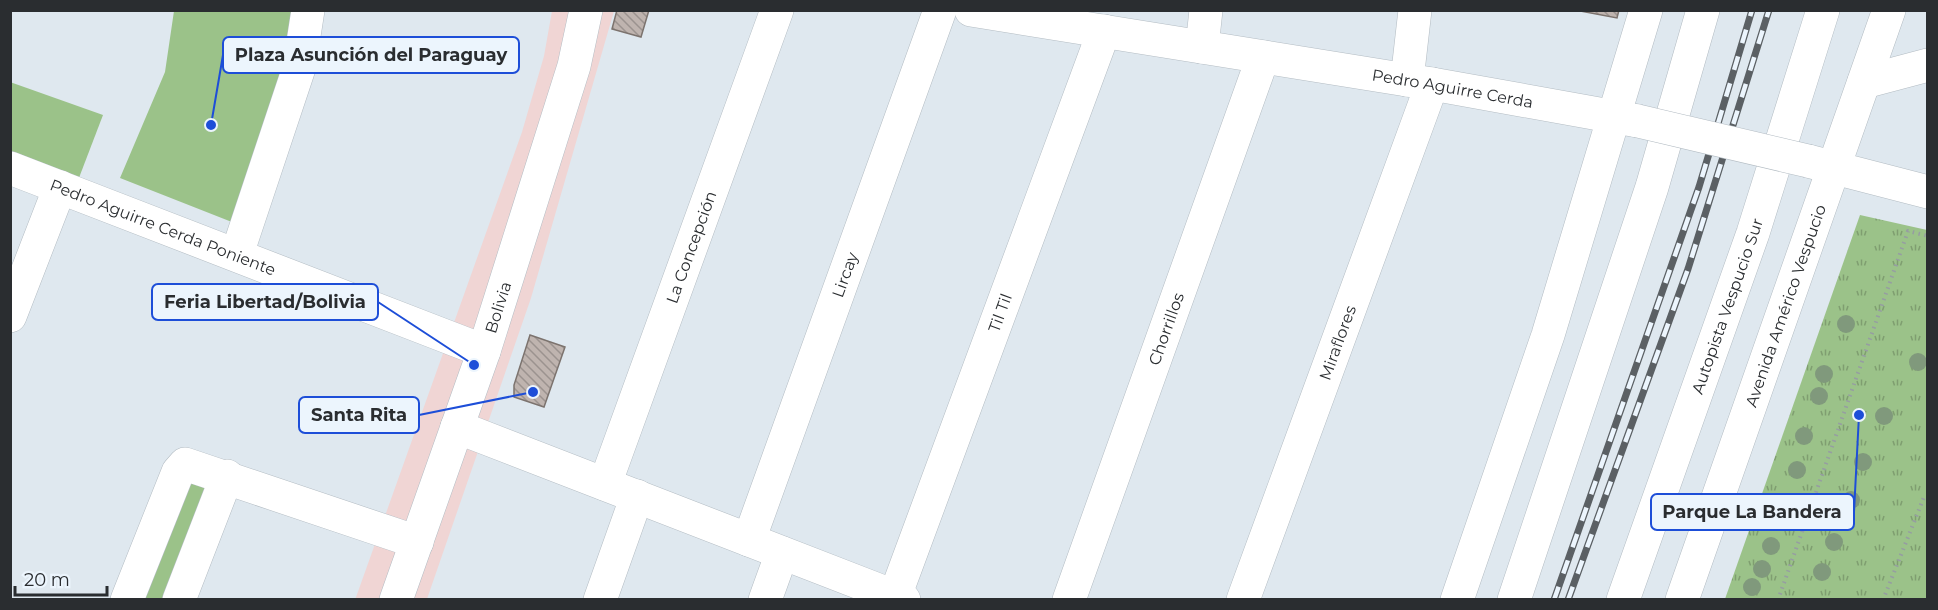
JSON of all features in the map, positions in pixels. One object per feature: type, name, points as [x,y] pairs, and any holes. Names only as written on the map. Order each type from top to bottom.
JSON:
[{"type":"main road","points":[[237,254],[299,68],[308,10]]},
{"type":"main road","name":"Bolivia","points":[[396,600],[484,351],[574,66],[586,10]]},
{"type":"main road","name":"La Concepción","points":[[605,484],[777,10]]},
{"type":"main road","name":"Lircay","points":[[749,540],[940,10]]},
{"type":"main road","points":[[1202,47],[1206,10]]},
{"type":"main road","name":"Miraflores","points":[[1243,600],[1419,82],[1415,10]]},
{"type":"main road","points":[[1457,600],[1627,119],[1647,10]]},
{"type":"main road","points":[[1514,600],[1652,187],[1703,10]]},
{"type":"main road","name":"Autopista Vespucio Sur","points":[[1623,600],[1753,233],[1823,10]]},
{"type":"main road","name":"Avenida Américo Vespucio","points":[[1682,600],[1821,164],[1863,82],[1889,10]]},
{"type":"main road","name":"Pedro Aguirre Cerda","points":[[984,12],[1419,82],[1627,119],[1821,164],[1928,192]]},
{"type":"main road","name":"Til Til","points":[[900,598],[1104,31]]},
{"type":"main road","name":"Chorrillos","points":[[1069,600],[1263,57]]},
{"type":"main road","points":[[1863,82],[1928,65]]},
{"type":"main road","name":"Pedro Aguirre Cerda Poniente","points":[[10,168],[484,351]]},
{"type":"main road","points":[[10,316],[60,187]]},
{"type":"main road","points":[[457,427],[900,598]]},
{"type":"main road","points":[[126,600],[178,472],[185,464],[227,476],[417,542]]},
{"type":"main road","points":[[179,600],[227,476]]},
{"type":"main road","points":[[600,600],[637,496]]},
{"type":"main road","points":[[765,600],[782,553]]},
{"type":"path","points":[[1778,600],[1908,231],[1928,236]]},
{"type":"path","points":[[1883,600],[1924,497],[1928,497]]},
{"type":"shaded area","points":[[552,11],[614,11],[531,298],[427,599],[355,600],[522,132],[544,56]]},
{"type":"green space","points":[[174,11],[310,11],[242,226],[120,178],[165,72]]},
{"type":"green space","points":[[10,82],[103,115],[77,183],[11,158]]},
{"type":"green space","points":[[1860,215],[1927,230],[1927,599],[1725,599]]},
{"type":"green space","points":[[182,477],[211,486],[167,599],[137,600]]},
{"type":"building","points":[[617,10],[649,10],[641,37],[612,29]]},
{"type":"building","points":[[1575,10],[1619,10],[1617,18]]},
{"type":"building","points":[[530,335],[565,347],[544,407],[514,397],[514,385]]},
{"type":"railway","points":[[1554,600],[1699,187],[1752,10]]},
{"type":"railway","points":[[1568,600],[1688,269],[1769,10]]},
{"type":"place","name":"Plaza Asunción del Paraguay","points":[[211,125]]},
{"type":"place","name":"Feria Libertad/Bolivia","points":[[474,365]]},
{"type":"place","name":"Santa Rita","points":[[533,392]]},
{"type":"place","name":"Parque La Bandera","points":[[1859,415]]}]
